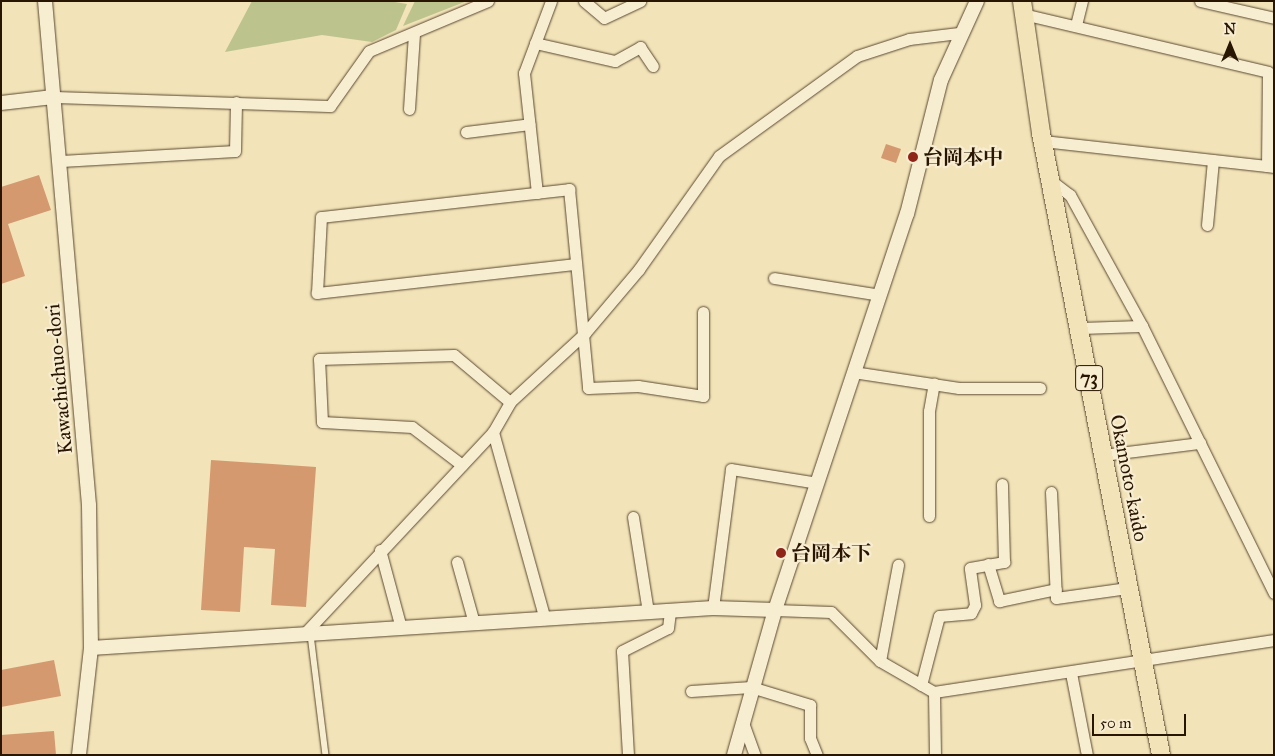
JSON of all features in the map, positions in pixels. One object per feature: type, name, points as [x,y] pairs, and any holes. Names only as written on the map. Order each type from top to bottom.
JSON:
[{"type":"main road","name":"Okamoto-kaido","points":[[1022,8],[1050,180],[1161,755]]},
{"type":"street","name":"Kawachichuo-dori","points":[[45,1],[53,97],[61,161],[89,504],[91,648],[79,755]]},
{"type":"street","points":[[1,103],[53,97],[330,106],[369,51],[488,1]]},
{"type":"street","points":[[537,193],[524,73],[551,1]]},
{"type":"street","points":[[584,1],[604,18],[640,1]]},
{"type":"street","points":[[734,755],[751,687],[775,610],[853,372],[910,207],[940,80],[959,33],[977,1]]},
{"type":"street","points":[[1076,25],[1082,1]]},
{"type":"street","points":[[1200,1],[1274,18]]},
{"type":"street","points":[[1022,8],[1076,25],[1268,72],[1270,166],[1043,141]]},
{"type":"street","points":[[409,109],[414,32]]},
{"type":"street","points":[[308,634],[380,550],[493,432],[510,402],[585,333],[639,269],[719,156],[757,124],[857,56],[909,39],[959,33]]},
{"type":"street","points":[[535,43],[614,60],[640,47],[653,66]]},
{"type":"street","points":[[61,161],[235,151],[236,102]]},
{"type":"street","points":[[466,132],[530,124]]},
{"type":"street","points":[[1207,225],[1213,160]]},
{"type":"street","points":[[1050,180],[1070,195],[1142,326],[1274,592]]},
{"type":"street","points":[[575,264],[317,293],[321,218],[569,189],[575,264],[585,333],[588,388],[638,386],[703,396],[704,312]]},
{"type":"street","points":[[774,278],[880,295]]},
{"type":"street","points":[[1079,328],[1142,326]]},
{"type":"street","points":[[462,465],[412,427],[322,422],[319,359],[454,355],[510,402]]},
{"type":"street","points":[[853,372],[934,383],[1040,388]]},
{"type":"street","points":[[929,516],[929,411],[934,383]]},
{"type":"street","points":[[493,432],[545,619]]},
{"type":"street","points":[[1103,455],[1200,443]]},
{"type":"street","points":[[713,608],[732,469],[817,483]]},
{"type":"street","points":[[921,685],[939,616],[971,612],[974,605],[970,568],[1004,562],[1002,484]]},
{"type":"street","points":[[1051,492],[1056,598],[1128,588]]},
{"type":"street","points":[[633,517],[648,612]]},
{"type":"street","points":[[380,550],[401,628]]},
{"type":"street","points":[[457,562],[474,623]]},
{"type":"street","points":[[988,564],[999,602],[1056,589]]},
{"type":"street","points":[[880,661],[898,565]]},
{"type":"street","points":[[91,648],[713,608],[830,612],[880,661],[934,692],[1142,664],[1274,640]]},
{"type":"street","points":[[628,755],[622,651],[668,628],[670,611]]},
{"type":"street","points":[[1071,673],[1087,755]]},
{"type":"street","points":[[691,691],[751,687],[810,705],[810,738],[817,755]]},
{"type":"street","points":[[934,692],[936,755]]},
{"type":"street","points":[[742,720],[755,755]]},
{"type":"lane","points":[[308,634],[326,755]]},
{"type":"green space","points":[[252,1],[389,1],[407,4],[396,30],[372,42],[322,35],[225,52]]},
{"type":"green space","points":[[415,1],[467,1],[403,26]]},
{"type":"building","points":[[886,144],[901,149],[896,163],[881,158]]},
{"type":"building","points":[[39,175],[51,210],[8,224],[25,276],[1,284],[1,187]]},
{"type":"building","points":[[211,460],[316,467],[306,607],[271,605],[275,549],[244,547],[240,612],[201,610]]},
{"type":"building","points":[[54,660],[61,696],[1,707],[1,670]]},
{"type":"building","points":[[54,731],[56,755],[1,755],[1,735]]},
{"type":"place","name":"台岡本中","points":[[913,157]]},
{"type":"place","name":"台岡本下","points":[[781,553]]}]
